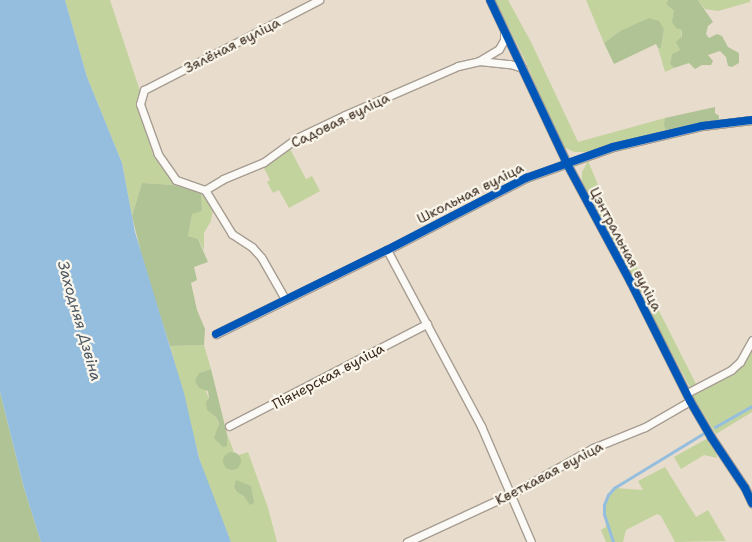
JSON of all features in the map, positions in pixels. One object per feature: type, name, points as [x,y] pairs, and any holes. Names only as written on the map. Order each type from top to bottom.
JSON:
[{"type":"street","name":"Зялёная вуліца","points":[[205,190],[176,180],[158,154],[140,104],[144,90],[319,0]]},
{"type":"street","name":"Цэнтральная вуліца","points":[[490,0],[567,164],[630,281],[690,401],[745,488],[752,503]]},
{"type":"street","name":"Садовая вуліца","points":[[205,190],[223,179],[264,162],[297,138],[345,115],[458,66],[479,61],[499,49],[504,40],[504,31]]},
{"type":"street","name":"Садовая вуліца","points":[[479,61],[510,64],[522,68]]},
{"type":"street","name":"Школьная вуліца","points":[[216,334],[388,250],[526,178],[613,147],[702,126],[752,120]]},
{"type":"street","points":[[205,190],[232,234],[252,247],[261,257],[285,299]]},
{"type":"street","points":[[388,250],[480,426],[531,542]]},
{"type":"street","name":"Піянерская вуліца","points":[[229,426],[427,324]]},
{"type":"street","points":[[686,393],[731,370],[740,362],[752,340]]},
{"type":"street","name":"Кветкавая вуліца","points":[[407,542],[511,494],[593,448],[645,427],[690,401]]},
{"type":"green space","points":[[65,0],[110,0],[140,91],[136,102],[154,157],[174,185],[142,183],[132,216],[122,163],[87,77]]},
{"type":"green space","points":[[495,0],[508,0],[531,42],[578,142],[665,118],[666,130],[586,152],[574,152],[562,146],[524,58]]},
{"type":"green space","points":[[586,0],[668,0],[666,4],[674,11],[682,29],[680,50],[672,54],[670,64],[674,68],[665,72],[658,48],[661,48],[664,29],[620,31],[604,43]]},
{"type":"green space","points":[[668,0],[698,0],[713,22],[708,26],[706,34],[709,38],[717,34],[722,36],[728,47],[739,53],[739,63],[732,67],[728,66],[726,57],[720,51],[708,55],[713,61],[711,65],[702,65],[695,69],[689,63],[674,68],[670,64],[672,54],[680,50],[676,42],[682,36],[682,30],[676,28],[672,22],[674,11],[666,4]]},
{"type":"green space","points":[[698,0],[750,0],[750,2],[718,11],[705,9]]},
{"type":"green space","points":[[649,18],[659,21],[664,29],[661,48],[658,48],[656,44],[614,64],[604,43],[620,31]]},
{"type":"green space","points":[[715,107],[715,113],[719,116],[719,120],[666,130],[664,125],[665,118]]},
{"type":"green space","points":[[289,147],[306,179],[312,176],[320,191],[289,208],[279,190],[273,193],[267,182],[270,180],[263,166]]},
{"type":"green space","points":[[588,161],[612,218],[696,384],[691,389],[582,184],[582,172]]},
{"type":"green space","points":[[142,183],[174,185],[201,193],[202,211],[192,214],[188,236],[198,239],[208,262],[194,267],[197,280],[191,283],[197,310],[205,329],[204,345],[170,346],[145,269],[132,216]]},
{"type":"green space","points":[[201,193],[213,209],[211,221],[204,233],[204,250],[198,239],[188,236],[192,213],[202,211]]},
{"type":"green space","points":[[752,344],[752,412],[716,434],[692,395],[732,372]]},
{"type":"green space","points":[[204,345],[211,369],[199,373],[227,446],[227,434],[234,452],[232,451],[240,462],[239,455],[248,452],[268,508],[277,542],[231,542],[203,472],[170,346]]},
{"type":"green space","points":[[211,369],[227,434],[227,446],[223,447],[214,438],[219,424],[216,417],[207,410],[208,391],[199,388],[195,381],[199,373]]},
{"type":"green space","points":[[0,392],[24,488],[41,542],[0,542]]},
{"type":"green space","points":[[708,438],[715,448],[717,458],[704,455],[681,469],[674,457]]},
{"type":"green space","points":[[232,452],[238,455],[241,461],[238,467],[232,470],[226,467],[223,461],[226,455]]},
{"type":"green space","points":[[665,467],[696,517],[708,510],[726,541],[675,542],[661,516],[657,514],[626,530],[623,542],[606,542],[601,530],[606,527],[604,505],[608,495],[614,488],[643,490],[638,481]]},
{"type":"green space","points":[[236,480],[251,486],[254,503],[250,505],[244,496],[237,492],[234,487]]},
{"type":"water","name":"Заходняя Дзвіна","points":[[0,0],[65,0],[87,77],[122,163],[135,232],[184,393],[199,458],[231,542],[41,542],[24,488],[0,392]]},
{"type":"waterway","points":[[715,427],[752,406]]},
{"type":"waterway","points":[[613,542],[604,514],[604,505],[608,495],[614,488],[704,433]]},
{"type":"cycle path","points":[[490,0],[567,164],[630,281],[690,401],[745,488],[752,503]]},
{"type":"cycle path","points":[[216,334],[387,250],[526,178],[613,147],[702,126],[752,120]]}]
